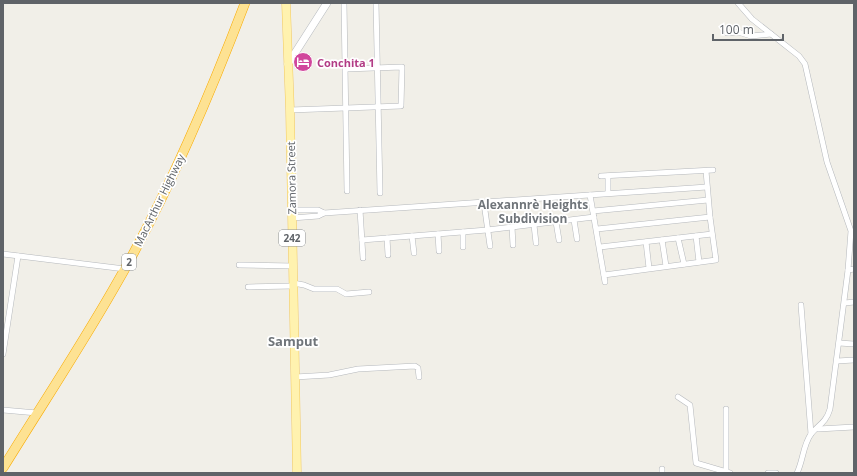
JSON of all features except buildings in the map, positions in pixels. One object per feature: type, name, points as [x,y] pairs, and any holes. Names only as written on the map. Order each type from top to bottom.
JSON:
[{"type":"highway","name":"MacArthur Highway","points":[[3,468],[125,270],[173,173],[214,80],[244,3]]},
{"type":"main road","name":"Zamora Street","points":[[286,3],[290,110],[296,473]]},
{"type":"street","points":[[288,64],[327,3]]},
{"type":"street","points":[[344,3],[347,192]]},
{"type":"street","points":[[376,3],[380,193]]},
{"type":"street","points":[[738,3],[752,19],[799,56],[804,64],[827,162],[851,231],[845,303],[840,319],[837,361],[829,413],[818,429],[811,434]]},
{"type":"street","points":[[726,33],[738,32],[751,36],[771,34]]},
{"type":"street","points":[[290,110],[401,106],[403,68],[399,65],[346,69]]},
{"type":"street","points":[[601,176],[713,170]]},
{"type":"street","points":[[604,275],[716,260],[708,200],[706,171]]},
{"type":"street","points":[[608,176],[608,193]]},
{"type":"street","points":[[292,214],[302,217],[318,216],[324,213],[360,210],[484,203],[608,193],[707,188]]},
{"type":"street","points":[[590,195],[605,282]]},
{"type":"street","points":[[362,240],[534,225],[574,220],[594,214],[708,200]]},
{"type":"street","points":[[484,203],[490,246]]},
{"type":"street","points":[[302,210],[302,217]]},
{"type":"street","points":[[292,214],[302,210],[318,210],[324,213]]},
{"type":"street","points":[[360,210],[363,258]]},
{"type":"street","points":[[597,229],[710,217]]},
{"type":"street","points":[[574,220],[577,239]]},
{"type":"street","points":[[556,222],[559,240]]},
{"type":"street","points":[[534,225],[536,243]]},
{"type":"street","points":[[512,227],[513,245]]},
{"type":"street","points":[[463,232],[463,246]]},
{"type":"street","points":[[438,234],[440,252]]},
{"type":"street","points":[[600,247],[712,234]]},
{"type":"street","points":[[412,236],[414,253]]},
{"type":"street","points":[[696,236],[699,262]]},
{"type":"street","points":[[387,238],[388,255]]},
{"type":"street","points":[[678,238],[684,264]]},
{"type":"street","points":[[662,240],[666,266]]},
{"type":"street","points":[[646,242],[649,268]]},
{"type":"street","points":[[3,254],[125,270]]},
{"type":"street","points":[[3,354],[18,256]]},
{"type":"street","points":[[239,265],[293,266]]},
{"type":"street","points":[[848,270],[854,269]]},
{"type":"street","points":[[248,286],[304,285],[314,289],[337,289],[346,294],[369,292]]},
{"type":"street","points":[[845,303],[854,302]]},
{"type":"street","points":[[797,473],[811,434],[801,305]]},
{"type":"street","points":[[839,343],[854,344]]},
{"type":"street","points":[[837,361],[854,360]]},
{"type":"street","points":[[295,377],[329,375],[358,369],[415,366],[418,368],[419,377]]},
{"type":"street","points":[[678,397],[690,405],[696,463],[728,473],[726,409]]},
{"type":"street","points":[[3,410],[36,413]]},
{"type":"street","points":[[818,429],[854,427]]},
{"type":"street","points":[[768,473],[776,473]]},
{"type":"place","name":"Conchita 1","points":[[303,62]]},
{"type":"district","name":"Alexannrè Heights Subdivision","points":[[533,211]]},
{"type":"district","name":"Samput","points":[[293,341]]}]
